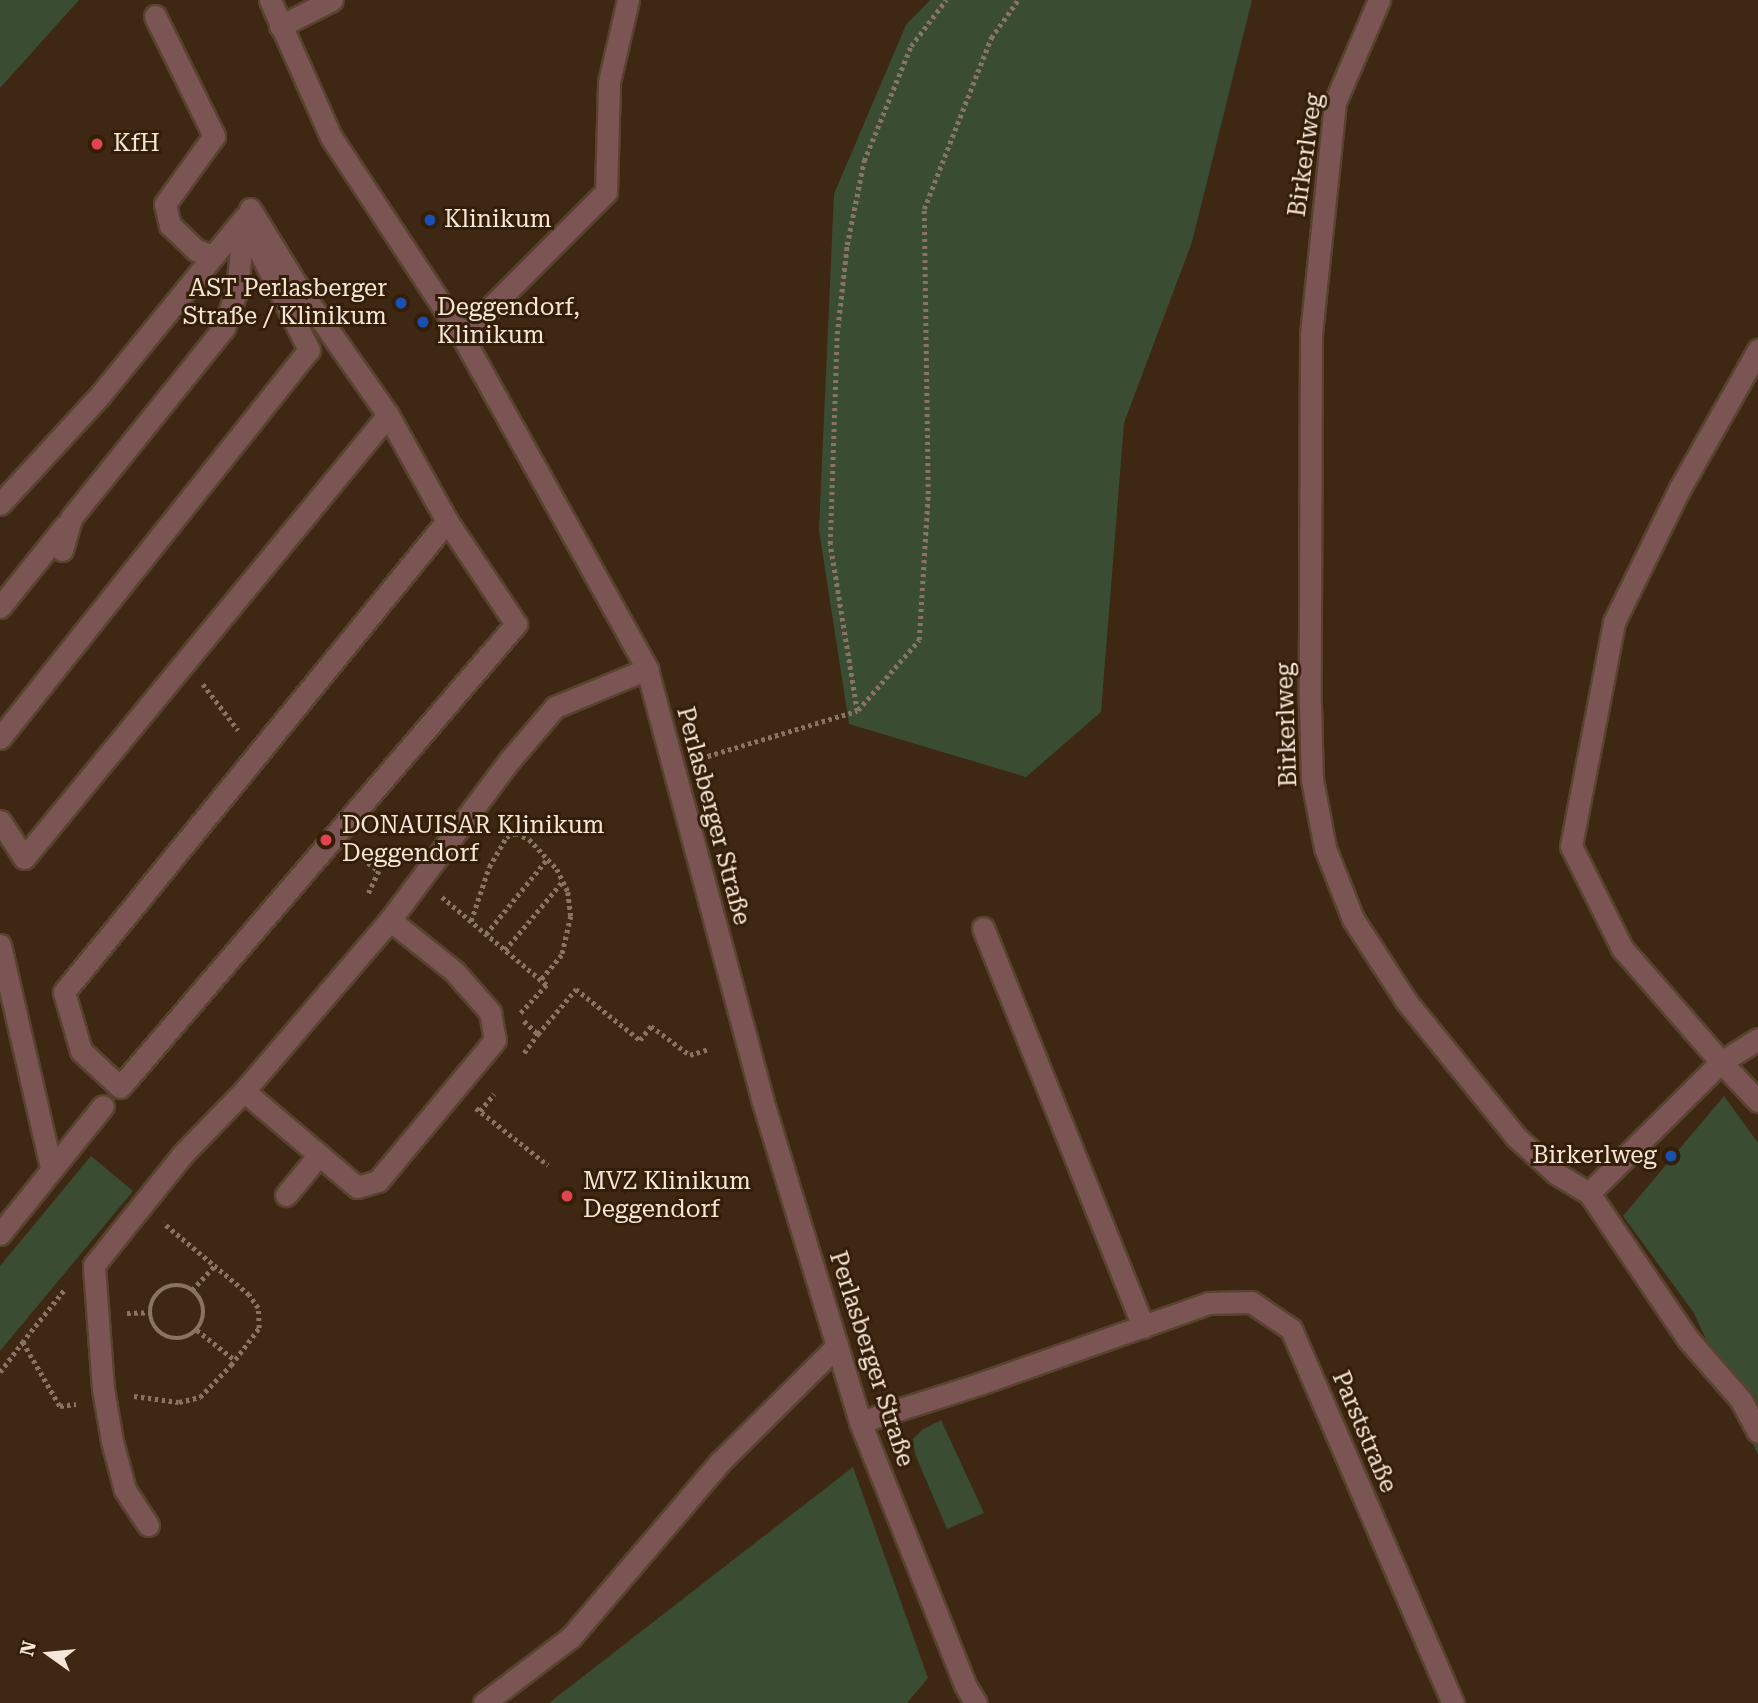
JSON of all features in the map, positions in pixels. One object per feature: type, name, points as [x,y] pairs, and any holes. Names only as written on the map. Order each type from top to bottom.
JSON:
[{"type":"street","name":"Perlasberger Straße","points":[[270,0],[331,137],[463,336],[647,669],[762,1099],[860,1422],[965,1685],[976,1703]]},
{"type":"street","points":[[280,26],[332,0]]},
{"type":"street","points":[[463,336],[606,192],[609,82],[628,0]]},
{"type":"street","name":"Birkerlweg","points":[[1379,0],[1335,102],[1311,335],[1312,779],[1325,848],[1353,919],[1406,1001],[1516,1137],[1557,1174],[1589,1192],[1688,1338],[1741,1400],[1758,1432]]},
{"type":"street","points":[[155,16],[214,136],[165,204],[170,225],[196,250],[213,256]]},
{"type":"street","points":[[0,504],[101,394],[247,214]]},
{"type":"street","points":[[247,214],[388,415],[447,521],[516,624],[120,1087],[81,1051],[64,992],[447,521]]},
{"type":"street","points":[[0,607],[224,328],[237,289],[247,214]]},
{"type":"street","points":[[0,738],[309,350],[247,214]]},
{"type":"street","points":[[1758,350],[1680,488],[1614,622],[1571,846],[1622,948],[1758,1101]]},
{"type":"street","points":[[0,821],[24,858],[388,415]]},
{"type":"street","points":[[62,550],[71,518]]},
{"type":"street","points":[[148,1525],[125,1490],[104,1395],[93,1265],[183,1155],[244,1091],[390,920],[509,761],[555,707],[647,669]]},
{"type":"street","points":[[244,1091],[357,1187],[378,1181],[495,1040],[490,1012],[454,971],[390,920]]},
{"type":"street","points":[[983,928],[1143,1327]]},
{"type":"street","points":[[0,945],[51,1167]]},
{"type":"street","points":[[1589,1192],[1721,1062],[1758,1039]]},
{"type":"street","points":[[0,1234],[51,1167],[103,1106]]},
{"type":"street","points":[[286,1195],[318,1155]]},
{"type":"street","name":"Parststraße","points":[[860,1422],[895,1413],[1209,1303],[1251,1302],[1291,1329],[1453,1703]]},
{"type":"street","points":[[484,1703],[571,1637],[720,1462],[837,1346]]},
{"type":"path","points":[[857,711],[830,544],[837,334],[848,245],[864,161],[911,46],[946,0]]},
{"type":"path","points":[[673,766],[857,711],[919,640],[928,494],[924,209],[991,38],[1018,0]]},
{"type":"path","points":[[186,661],[257,755]]},
{"type":"path","points":[[471,921],[489,867],[506,837],[516,832],[529,839],[548,858],[563,881],[568,892],[572,916],[562,955],[541,980]]},
{"type":"path","points":[[486,934],[548,858]]},
{"type":"path","points":[[366,900],[379,871]]},
{"type":"path","points":[[420,879],[547,985],[518,1016],[538,1034],[576,989],[640,1040],[651,1026],[690,1055],[708,1049]]},
{"type":"path","points":[[505,950],[563,881]]},
{"type":"path","points":[[454,1089],[548,1165]]},
{"type":"path","points":[[23,1342],[60,1406],[104,1395],[179,1402],[200,1398],[235,1360],[259,1328],[258,1308],[249,1294],[141,1204]]},
{"type":"path","points":[[0,1372],[73,1280],[93,1265]]},
{"type":"path","points":[[192,1290],[215,1265]]},
{"type":"path","points":[[180,1285],[192,1290],[204,1308],[197,1330],[187,1337],[169,1338],[155,1328],[150,1312],[151,1303],[163,1289],[180,1285]]},
{"type":"path","points":[[197,1330],[235,1360]]},
{"type":"green space","points":[[0,0],[79,0],[0,88]]},
{"type":"green space","points":[[930,0],[1252,0],[1192,242],[1124,423],[1101,712],[1026,777],[849,724],[819,530],[834,194],[906,25]]},
{"type":"green space","points":[[1724,1096],[1758,1143],[1758,1455],[1694,1313],[1623,1216]]},
{"type":"green space","points":[[91,1156],[133,1191],[0,1351],[0,1266]]},
{"type":"green space","points":[[941,1420],[984,1513],[947,1529],[915,1454],[913,1439],[922,1430]]},
{"type":"green space","points":[[853,1467],[928,1678],[907,1703],[549,1703]]},
{"type":"place","name":"KfH","points":[[97,144]]},
{"type":"place","name":"Klinikum","points":[[430,220]]},
{"type":"place","name":"AST Perlasberger Straße / Klinikum","points":[[401,303]]},
{"type":"place","name":"Deggendorf, Klinikum","points":[[423,322]]},
{"type":"place","name":"DONAUISAR Klinikum Deggendorf","points":[[326,840]]},
{"type":"place","name":"Birkerlweg","points":[[1671,1156]]},
{"type":"place","name":"MVZ Klinikum Deggendorf","points":[[567,1196]]}]
